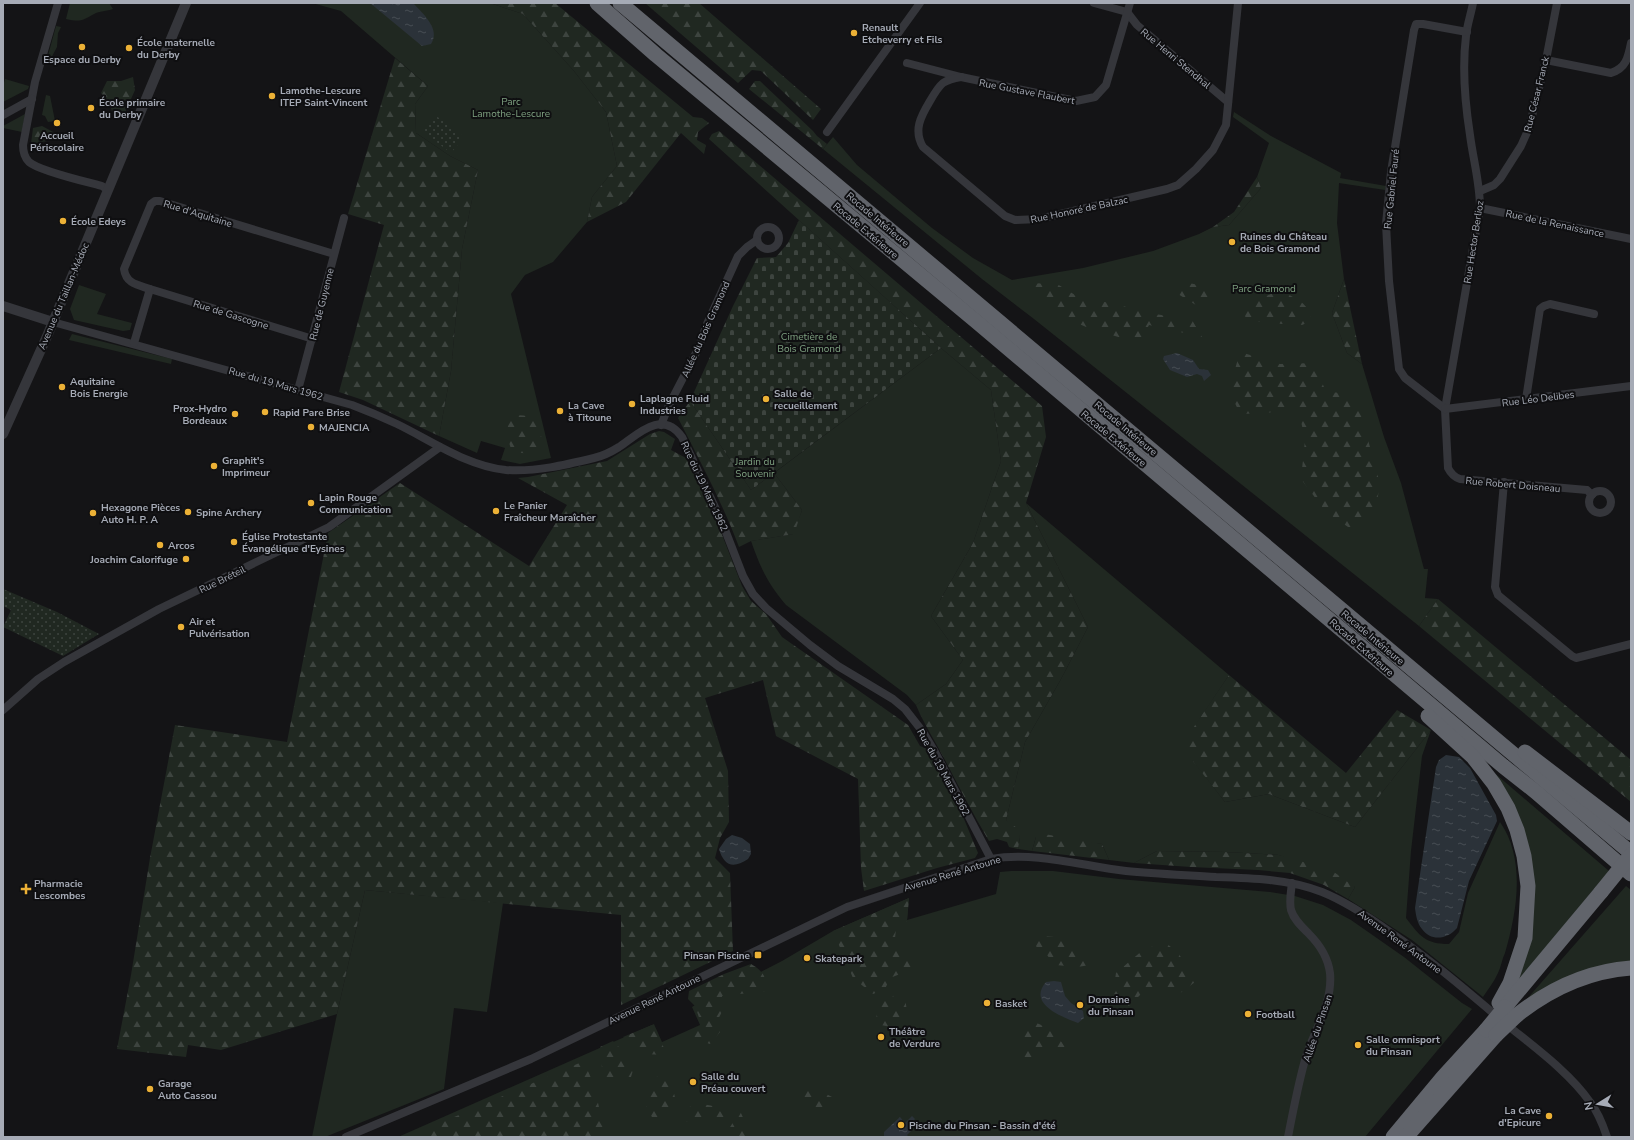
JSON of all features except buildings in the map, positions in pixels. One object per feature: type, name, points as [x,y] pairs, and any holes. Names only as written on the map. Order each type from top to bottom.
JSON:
[{"type":"highway","name":"Rocade Extérieure","points":[[597,3],[656,55],[1369,652],[1631,874]]},
{"type":"highway","name":"Rocade Intérieure","points":[[620,3],[1631,854]]},
{"type":"highway","points":[[1369,652],[1379,673],[1473,757],[1494,784],[1508,808],[1517,830],[1524,856],[1528,886],[1525,938],[1510,983],[1508,1009]]},
{"type":"highway","points":[[1488,733],[1518,747],[1631,833]]},
{"type":"highway","points":[[1406,1137],[1447,1082],[1604,894],[1631,854]]},
{"type":"highway","points":[[1604,894],[1631,868]]},
{"type":"highway","points":[[1489,1031],[1508,1009],[1535,1001],[1555,989],[1584,978],[1631,968]]},
{"type":"highway","points":[[1393,1137],[1447,1082]]},
{"type":"street","points":[[58,3],[35,82],[23,145],[25,156],[28,161],[38,167],[102,186],[108,190]]},
{"type":"street","name":"Avenue du Taillan-Médoc","points":[[3,434],[53,322],[186,3]]},
{"type":"street","points":[[827,132],[920,3]]},
{"type":"street","points":[[1094,3],[1127,12]]},
{"type":"street","name":"Rue Gustave Flaubert","points":[[907,63],[961,77],[1076,101],[1094,97],[1106,85],[1130,3]]},
{"type":"street","name":"Rue Honoré de Balzac","points":[[961,77],[950,79],[936,90],[920,117],[918,136],[923,147],[1005,216],[1015,220],[1039,219],[1167,189],[1178,185],[1196,169],[1213,150],[1226,125],[1238,3]]},
{"type":"street","name":"Rue Hector Berlioz","points":[[1445,410],[1480,208],[1480,191],[1474,169],[1468,123],[1465,57],[1467,32],[1473,3]]},
{"type":"street","name":"Rue César Franck","points":[[1480,191],[1494,185],[1500,179],[1521,146],[1529,128],[1546,60],[1557,3]]},
{"type":"street","name":"Rue Henri Stendhal","points":[[1127,12],[1137,25],[1228,102]]},
{"type":"street","name":"Rue Gabriel Fauré","points":[[1445,410],[1405,378],[1399,369],[1389,281],[1386,224],[1391,172],[1416,24],[1467,32]]},
{"type":"street","points":[[1546,60],[1611,73],[1618,71],[1625,65],[1631,43]]},
{"type":"street","points":[[3,115],[32,99]]},
{"type":"street","name":"Rue d'Aquitaine","points":[[150,289],[130,282],[125,276],[124,269],[151,204],[157,200],[334,254]]},
{"type":"street","name":"Rue de la Renaissance","points":[[1480,208],[1631,239]]},
{"type":"street","name":"Rue de Guyenne","points":[[298,390],[344,218]]},
{"type":"street","name":"Allée du Bois Gramond","points":[[661,425],[698,349],[707,324],[738,256],[746,247],[757,240]]},
{"type":"street","points":[[134,343],[150,289]]},
{"type":"street","name":"Rue de Gascogne","points":[[150,289],[312,339]]},
{"type":"street","points":[[1526,399],[1540,309],[1550,304],[1594,314]]},
{"type":"street","points":[[3,306],[53,322]]},
{"type":"street","name":"Rue du 19 Mars 1962","points":[[53,322],[134,343],[339,401],[375,414],[440,447],[494,468],[517,470],[545,468],[601,456],[618,448],[651,425],[661,425],[672,428],[678,432],[682,438],[712,500],[743,576],[753,594],[766,608],[810,645],[838,666],[893,699],[904,709],[923,732],[935,752],[991,859]]},
{"type":"street","name":"Rue Léo Delibes","points":[[1445,410],[1631,386]]},
{"type":"street","name":"Rue Robert Doisneau","points":[[1445,410],[1448,468],[1450,473],[1455,478],[1587,490],[1592,495]]},
{"type":"street","name":"Rue Bréteil","points":[[3,710],[38,679],[64,662],[159,609],[329,527],[440,447]]},
{"type":"street","points":[[1504,482],[1495,587],[1498,595],[1576,658],[1631,644]]},
{"type":"street","name":"Avenue René Antoune","points":[[346,1137],[532,1059],[847,907],[991,859],[1004,857],[1035,858],[1124,871],[1169,875],[1247,878],[1292,883],[1324,892],[1356,909],[1409,945],[1574,1082],[1590,1102],[1603,1123],[1607,1137]]},
{"type":"street","name":"Allée du Pinsan","points":[[1288,1137],[1306,1059],[1326,1004],[1330,988],[1327,960],[1318,944],[1301,926],[1291,910],[1290,903],[1292,883]]},
{"type":"green space","points":[[70,3],[109,3],[113,9],[96,13],[78,21],[66,19]]},
{"type":"green space","name":"Parc Lamothe-Lescure","points":[[312,3],[490,3],[523,14],[574,71],[606,112],[617,166],[592,197],[587,222],[553,262],[525,275],[511,294],[551,458],[520,464],[501,460],[505,448],[481,441],[477,453],[439,436],[451,371],[462,249],[478,170],[450,156],[416,133],[415,104],[428,86],[341,11]]},
{"type":"green space","points":[[490,3],[555,3],[693,117],[702,118],[709,123],[698,132],[697,140],[706,145],[704,154],[681,133],[626,202],[587,222],[592,197],[617,166],[606,112],[574,71],[523,14]]},
{"type":"green space","points":[[645,3],[699,3],[821,109],[813,120],[761,71],[752,70],[738,83]]},
{"type":"green space","points":[[56,26],[61,27],[58,33],[57,47],[48,64],[46,63]]},
{"type":"green space","points":[[395,58],[428,86],[415,104],[416,133],[450,156],[478,170],[462,249],[451,371],[439,436],[363,400],[339,392],[384,225],[348,214]]},
{"type":"green space","points":[[133,77],[135,90],[123,117],[115,119],[109,103],[101,93],[107,81],[121,81]]},
{"type":"green space","points":[[5,79],[29,86],[28,89],[3,102],[3,86]]},
{"type":"green space","points":[[755,81],[760,81],[827,144],[823,149],[749,89]]},
{"type":"green space","points":[[46,95],[50,96],[55,121],[48,122],[45,116],[42,115]]},
{"type":"green space","name":"Parc Gramond","points":[[1234,112],[1271,136],[1341,173],[1340,178],[1386,186],[1385,190],[1339,183],[1337,223],[1344,279],[1332,313],[1347,353],[1362,364],[1384,437],[1401,483],[1424,569],[1428,569],[1425,598],[1438,599],[1419,626],[982,279],[823,149],[833,137],[857,165],[932,228],[973,258],[1012,280],[1083,268],[1153,251],[1199,234],[1213,227],[1229,225],[1261,188],[1257,177],[1269,143],[1233,117]]},
{"type":"green space","points":[[25,114],[22,132],[3,128],[3,126]]},
{"type":"green space","points":[[435,115],[464,137],[451,153],[422,131]]},
{"type":"green space","points":[[42,126],[55,133],[58,139],[31,144],[33,128]]},
{"type":"green space","points":[[719,131],[1042,406],[1046,437],[1026,503],[1088,627],[1061,679],[1025,742],[1006,820],[1017,828],[1020,837],[1018,849],[1009,847],[1007,842],[997,839],[989,841],[916,705],[946,684],[963,660],[931,616],[973,543],[1001,461],[991,390],[941,348],[709,139],[712,134]]},
{"type":"green space","points":[[1257,177],[1261,188],[1229,225],[1213,227],[1234,212]]},
{"type":"green space","name":"Cimetière de Bois Gramond","points":[[799,220],[941,348],[751,490],[690,401],[733,306],[757,258],[776,257],[788,243]]},
{"type":"green space","points":[[1344,279],[1362,364],[1347,353],[1332,313]]},
{"type":"green space","points":[[1028,283],[1057,284],[1080,298],[1111,303],[1149,313],[1192,320],[1202,337],[1149,325],[1139,343],[1091,329],[1053,313]]},
{"type":"green space","points":[[1189,283],[1203,286],[1218,297],[1204,310],[1178,294]]},
{"type":"green space","points":[[79,285],[106,294],[97,314],[132,323],[130,330],[123,331],[74,320],[70,309]]},
{"type":"green space","points":[[1279,290],[1300,301],[1308,309],[1311,321],[1302,325],[1293,322],[1281,324],[1265,318],[1262,322],[1259,322],[1247,318],[1242,312],[1241,309],[1244,301],[1251,298],[1266,296]]},
{"type":"green space","points":[[72,334],[172,359],[171,364],[69,340]]},
{"type":"green space","points":[[941,348],[991,390],[1001,461],[973,543],[931,616],[963,660],[946,684],[916,705],[907,695],[786,605],[765,575],[751,541],[793,534],[802,510],[774,473]]},
{"type":"green space","points":[[1240,352],[1280,364],[1314,363],[1326,392],[1346,393],[1361,414],[1380,484],[1375,513],[1354,531],[1326,512],[1301,479],[1305,440],[1298,407],[1267,413],[1240,414],[1229,390]]},
{"type":"green space","points":[[690,401],[751,490],[774,473],[802,510],[794,534],[751,541],[739,547],[718,498],[678,418]]},
{"type":"green space","points":[[516,415],[530,416],[540,429],[543,449],[532,454],[512,452],[507,436],[508,423]]},
{"type":"green space","points":[[659,431],[664,432],[675,439],[671,450],[686,458],[719,527],[742,586],[751,601],[766,614],[782,637],[908,725],[920,746],[927,749],[964,819],[978,853],[975,858],[937,868],[864,891],[861,868],[858,779],[776,736],[763,680],[705,698],[728,771],[729,822],[720,838],[715,858],[730,873],[733,951],[621,1005],[621,915],[365,890],[337,1014],[221,1050],[188,1045],[186,1057],[117,1049],[175,725],[287,742],[328,533],[400,483],[529,566],[567,505],[518,478],[607,461],[650,434]]},
{"type":"green space","points":[[1026,503],[1229,675],[1182,746],[1225,802],[1269,794],[1355,827],[1431,730],[1422,756],[1411,851],[1406,918],[1415,930],[1424,938],[1441,944],[1449,944],[1459,932],[1468,893],[1500,822],[1508,837],[1513,852],[1517,886],[1516,903],[1509,937],[1500,968],[1495,979],[1483,997],[1412,940],[1348,899],[1355,887],[1279,855],[1157,851],[1134,863],[1109,860],[1102,844],[1036,837],[1032,851],[1018,849],[1020,837],[1006,820],[1025,742],[1061,679],[1088,627]]},
{"type":"green space","points":[[3,589],[57,612],[99,634],[63,656],[3,627],[11,610],[3,606]]},
{"type":"green space","points":[[1438,599],[1631,760],[1631,802],[1419,626]]},
{"type":"green space","points":[[1229,675],[1346,773],[1397,710],[1431,730],[1355,827],[1269,794],[1225,802],[1181,746]]},
{"type":"green space","points":[[1491,770],[1609,871],[1515,985],[1533,890]]},
{"type":"green space","points":[[1044,834],[1102,844],[1109,860],[1032,851],[1036,837]]},
{"type":"green space","points":[[1157,851],[1279,855],[1331,870],[1355,887],[1348,899],[1324,885],[1290,873],[1134,863]]},
{"type":"green space","name":"Domaine du Pinsan","points":[[1053,871],[1119,879],[1270,892],[1295,896],[1323,905],[1351,920],[1404,957],[1462,1003],[1472,1009],[1365,1137],[398,1137],[654,1024],[662,1042],[700,1025],[692,1007],[714,993],[747,979],[782,961],[833,931],[909,898],[907,920],[996,894],[1000,872]]},
{"type":"green space","points":[[1626,886],[1631,890],[1631,961],[1611,964],[1526,1000]]},
{"type":"green space","points":[[365,890],[503,903],[487,1012],[454,1008],[444,1089],[325,1137],[312,1137],[337,1014]]},
{"type":"green space","points":[[909,898],[907,921],[896,929],[894,947],[898,952],[906,952],[913,961],[910,970],[890,978],[885,989],[873,994],[853,978],[833,931]]},
{"type":"green space","points":[[1038,936],[1055,937],[1097,964],[1077,967],[1056,965],[1044,952],[1030,942]]},
{"type":"green space","points":[[1165,942],[1179,954],[1195,982],[1175,997],[1161,986],[1142,993],[1129,1006],[1113,993],[1116,973],[1143,950]]},
{"type":"green space","points":[[751,964],[759,969],[765,978],[766,991],[722,996],[723,1010],[717,1021],[720,1032],[710,1044],[683,1035],[702,1026],[695,1006],[688,999],[689,991],[724,974]]},
{"type":"green space","points":[[885,992],[893,995],[894,1001],[900,998],[905,998],[907,1010],[906,1020],[902,1028],[892,1035],[891,1027],[876,1024],[878,998]]},
{"type":"green space","points":[[1023,1020],[1042,1025],[1057,1037],[1066,1047],[1048,1049],[1040,1061],[1023,1059]]},
{"type":"green space","points":[[652,1025],[666,1055],[644,1054],[623,1037]]},
{"type":"green space","points":[[613,1041],[635,1064],[630,1080],[603,1078],[600,1047]]},
{"type":"green space","points":[[584,1061],[595,1088],[605,1137],[428,1137],[424,1130]]},
{"type":"green space","points":[[659,1075],[671,1087],[675,1105],[674,1111],[654,1120],[646,1108],[649,1084]]},
{"type":"green space","points":[[811,1086],[832,1097],[824,1108],[812,1114],[808,1102],[794,1098],[792,1089]]},
{"type":"green space","points":[[692,1102],[713,1106],[727,1116],[722,1125],[712,1120],[683,1122]]},
{"type":"green space","points":[[740,1111],[746,1124],[746,1137],[724,1137]]},
{"type":"water","points":[[370,3],[413,3],[430,22],[434,33],[434,38],[431,44],[422,46]]},
{"type":"water","points":[[1177,353],[1193,360],[1199,369],[1208,370],[1211,375],[1204,381],[1202,376],[1197,374],[1187,377],[1170,370],[1163,359],[1164,356]]},
{"type":"water","points":[[1446,755],[1459,757],[1470,768],[1496,815],[1497,821],[1469,881],[1457,928],[1449,935],[1440,938],[1430,936],[1420,927],[1415,908],[1436,767],[1439,760]]},
{"type":"water","points":[[732,835],[742,838],[750,844],[751,854],[748,859],[734,865],[726,862],[719,849],[726,839]]},
{"type":"water","points":[[1046,982],[1061,982],[1065,996],[1071,1003],[1083,1011],[1084,1018],[1078,1023],[1056,1013],[1044,1003],[1041,997],[1041,990]]},
{"type":"water","name":"Piscine du Pinsan - Bassin d'été","points":[[912,1116],[915,1119],[908,1127],[911,1131],[907,1135],[909,1137],[884,1137],[884,1132],[900,1117],[905,1123]]},
{"type":"place","name":"Renault Etcheverry et Fils","points":[[854,33]]},
{"type":"place","name":"Espace du Derby","points":[[82,47]]},
{"type":"place","name":"École maternelle du Derby","points":[[129,48]]},
{"type":"place","name":"Lamothe-Lescure ITEP Saint-Vincent","points":[[272,96]]},
{"type":"place","name":"École primaire du Derby","points":[[91,108]]},
{"type":"place","name":"Accueil Périscolaire","points":[[57,123]]},
{"type":"place","name":"École Edeys","points":[[63,221]]},
{"type":"place","name":"Ruines du Château de Bois Gramond","points":[[1232,242]]},
{"type":"place","name":"Aquitaine Bois Energie","points":[[62,387]]},
{"type":"place","name":"Salle de recueillement","points":[[766,399]]},
{"type":"place","name":"Laplagne Fluid Industries","points":[[632,404]]},
{"type":"place","name":"La Cave à Titoune","points":[[560,411]]},
{"type":"place","name":"Rapid Pare Brise","points":[[265,412]]},
{"type":"place","name":"Prox-Hydro Bordeaux","points":[[235,414]]},
{"type":"place","name":"MAJENCIA","points":[[311,427]]},
{"type":"place","name":"Graphit's Imprimeur","points":[[214,466]]},
{"type":"place","name":"Lapin Rouge Communication","points":[[311,503]]},
{"type":"place","name":"Le Panier Fraîcheur Maraîcher","points":[[496,511]]},
{"type":"place","name":"Spine Archery","points":[[188,512]]},
{"type":"place","name":"Hexagone Pièces Auto H. P. A","points":[[93,513]]},
{"type":"place","name":"Église Protestante Évangélique d'Eysines","points":[[234,542]]},
{"type":"place","name":"Arcos","points":[[160,545]]},
{"type":"place","name":"Joachim Calorifuge","points":[[186,559]]},
{"type":"place","name":"Air et Pulvérisation","points":[[181,627]]},
{"type":"place","name":"Pharmacie Lescombes","points":[[26,889]]},
{"type":"place","name":"Pinsan Piscine","points":[[758,955]]},
{"type":"place","name":"Skatepark","points":[[807,958]]},
{"type":"place","name":"Basket","points":[[987,1003]]},
{"type":"place","name":"Domaine du Pinsan","points":[[1080,1005]]},
{"type":"place","name":"Football","points":[[1248,1014]]},
{"type":"place","name":"Théâtre de Verdure","points":[[881,1037]]},
{"type":"place","name":"Salle omnisport du Pinsan","points":[[1358,1045]]},
{"type":"place","name":"Salle du Préau couvert","points":[[693,1082]]},
{"type":"place","name":"Garage Auto Cassou","points":[[150,1089]]},
{"type":"place","name":"La Cave d'Epicure","points":[[1549,1116]]},
{"type":"place","name":"Piscine du Pinsan - Bassin d'été","points":[[901,1125]]},
{"type":"park label","name":"Jardin du Souvenir","points":[[755,466]]}]
